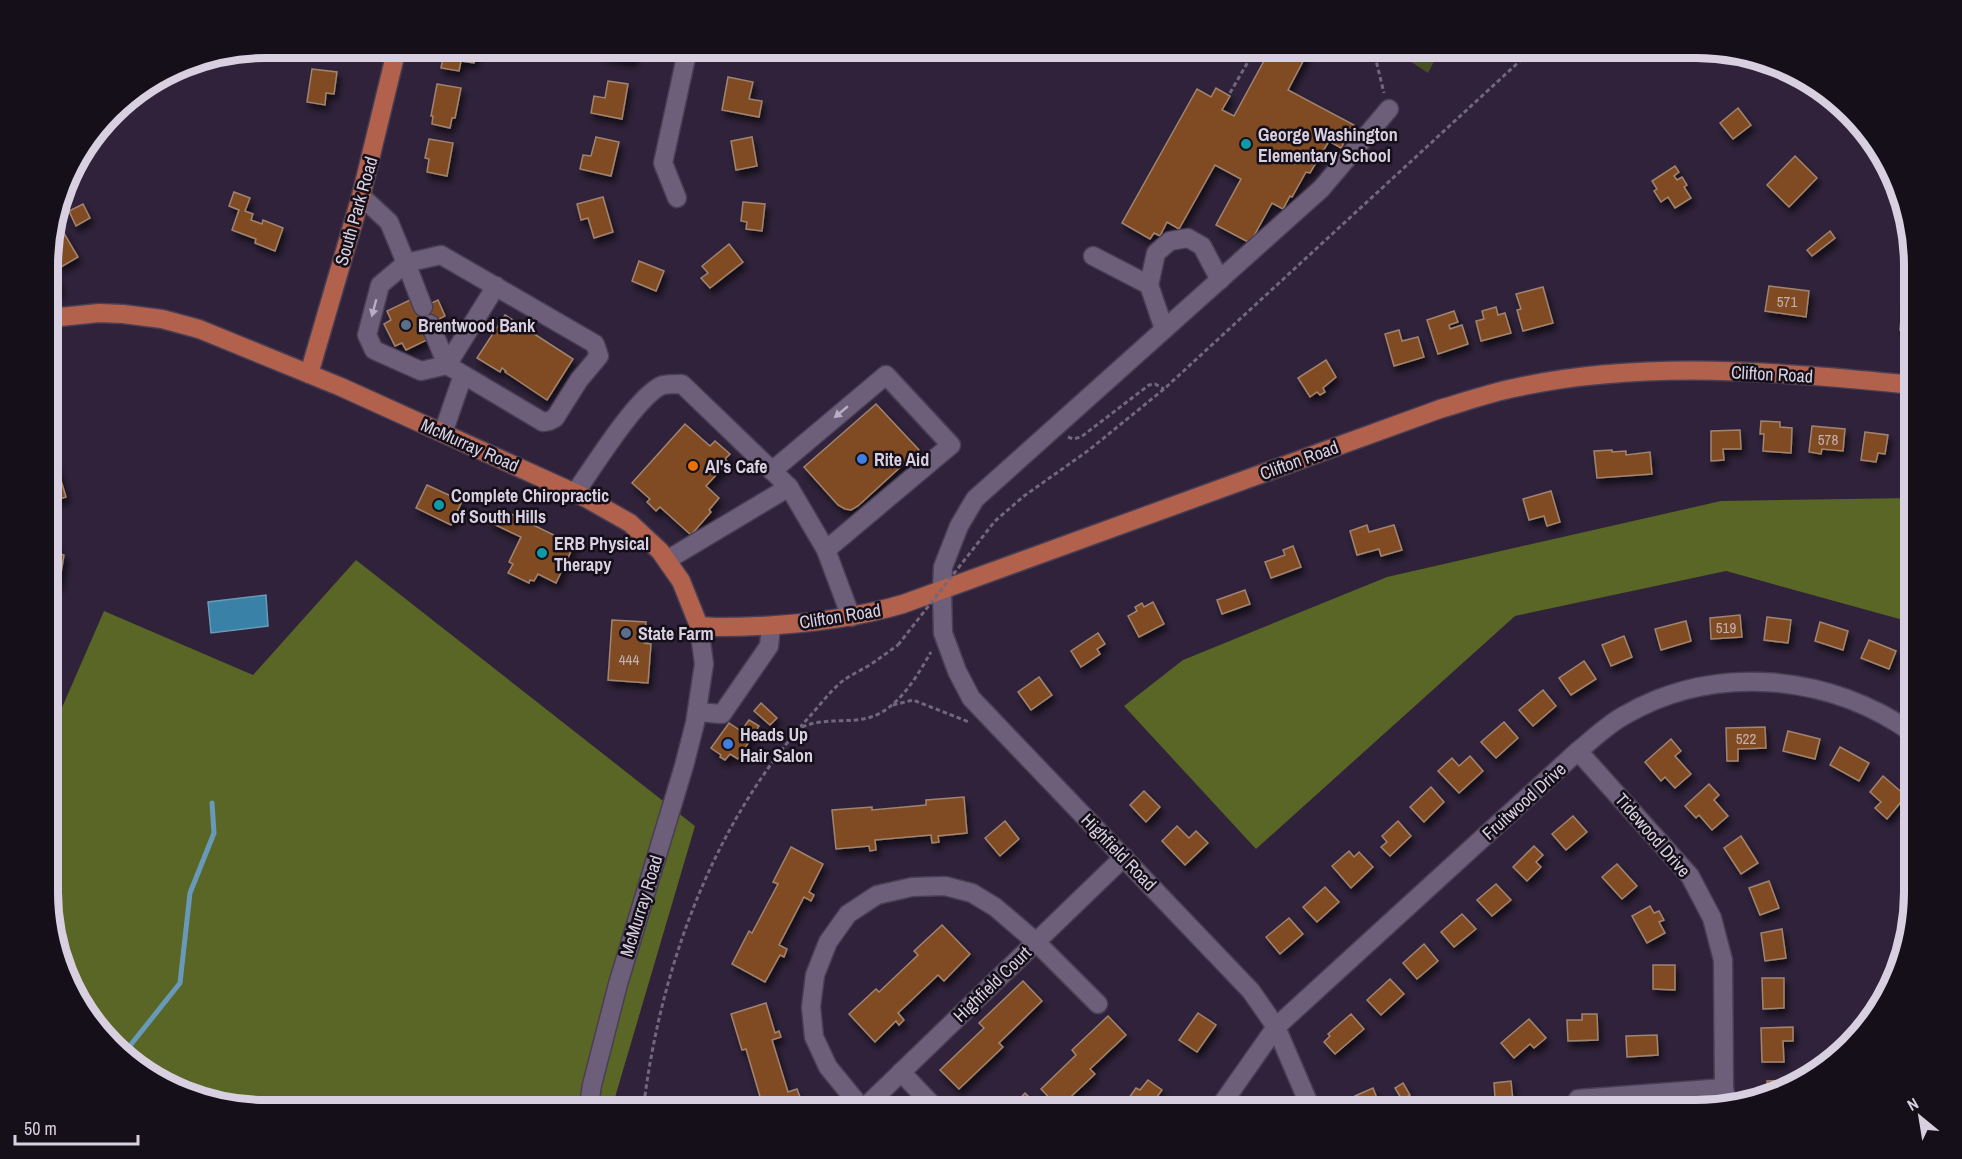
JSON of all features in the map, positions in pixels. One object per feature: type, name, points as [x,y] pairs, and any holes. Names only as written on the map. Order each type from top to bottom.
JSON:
[{"type":"main road","name":"South Park Road","points":[[309,374],[361,196],[395,59]]},
{"type":"main road","name":"McMurray Road","points":[[58,317],[99,313],[146,316],[199,328],[309,374],[575,493],[630,523],[667,560],[681,582],[699,626]]},
{"type":"main road","name":"Clifton Road","points":[[699,626],[771,626],[829,621],[903,604],[1440,410],[1515,388],[1624,373],[1697,371],[1770,373],[1903,384]]},
{"type":"street","points":[[677,198],[663,163],[686,59]]},
{"type":"street","name":"Highfield Road","points":[[1307,1100],[1276,1027],[1251,991],[971,698],[957,671],[943,633],[942,590],[944,567],[959,526],[975,499],[1321,189],[1389,109]]},
{"type":"street","points":[[361,196],[388,222],[406,262],[426,316],[455,370],[543,422],[549,422],[555,418],[579,381],[599,356],[595,344],[441,255],[406,262],[380,285],[367,335],[374,350],[421,371],[455,370]]},
{"type":"street","points":[[1164,329],[1149,285],[1156,253],[1170,241],[1188,238],[1202,246],[1220,280]]},
{"type":"street","points":[[1093,256],[1149,285]]},
{"type":"street","points":[[443,433],[455,370],[496,286]]},
{"type":"street","points":[[772,471],[886,375],[951,445],[826,550]]},
{"type":"street","points":[[575,493],[650,393],[663,385],[682,384],[789,487],[826,550],[851,617]]},
{"type":"street","points":[[667,560],[789,487]]},
{"type":"street","name":"McMurray Road","points":[[590,1100],[618,984],[684,766],[697,712],[704,664],[699,626]]},
{"type":"street","points":[[697,712],[722,714],[769,646],[771,626]]},
{"type":"street","name":"Fruitwood Drive","points":[[1225,1100],[1276,1027],[1578,751],[1624,715],[1666,696],[1712,684],[1762,680],[1808,687],[1852,700],[1903,726]]},
{"type":"street","name":"Tidewood Drive","points":[[1578,751],[1690,876],[1712,918],[1723,960],[1725,1097]]},
{"type":"street","name":"Highfield Court","points":[[872,1100],[1124,857]]},
{"type":"street","points":[[854,1100],[828,1067],[814,1037],[811,1007],[815,975],[828,942],[848,914],[877,895],[912,886],[945,886],[972,893],[995,907],[1036,942],[1098,1004]]},
{"type":"street","points":[[901,1072],[928,1100]]},
{"type":"street","points":[[1578,1099],[1725,1097]]},
{"type":"path","points":[[1230,93],[1250,59]]},
{"type":"path","points":[[1375,59],[1389,109]]},
{"type":"path","points":[[645,1100],[652,1052],[667,987],[690,918],[712,866],[743,807],[798,729],[839,684],[898,645],[995,521],[1024,496],[1089,450],[1164,389],[1522,59]]},
{"type":"path","points":[[1057,426],[1065,436],[1073,439],[1081,437],[1149,385],[1155,384],[1164,389]]},
{"type":"path","points":[[892,705],[915,678],[943,633]]},
{"type":"path","points":[[798,729],[812,722],[871,717],[892,705],[913,700],[980,726],[990,717]]},
{"type":"green space","points":[[1407,59],[1435,59],[1428,73]]},
{"type":"green space","points":[[1903,498],[1903,620],[1726,571],[1515,616],[1256,849],[1124,706],[1183,660],[1387,577],[1721,501]]},
{"type":"green space","points":[[356,560],[695,826],[614,1100],[240,1099],[187,1085],[163,1073],[129,1049],[110,1030],[80,984],[70,959],[60,919],[58,717],[104,611],[253,675]]},
{"type":"water","points":[[266,595],[268,626],[211,633],[208,602]]},
{"type":"building","points":[[443,59],[475,59],[474,63],[461,61],[459,71],[441,68]]},
{"type":"building","name":"George Washington Elementary School","points":[[1265,59],[1304,59],[1288,90],[1354,125],[1341,148],[1329,141],[1310,173],[1306,172],[1283,209],[1272,203],[1250,243],[1216,225],[1241,179],[1215,165],[1179,229],[1167,222],[1160,236],[1154,233],[1150,239],[1122,223],[1197,89],[1211,97],[1216,88],[1230,96],[1222,110],[1234,116]]},
{"type":"building","points":[[312,69],[337,72],[334,94],[326,93],[325,105],[307,102]]},
{"type":"building","points":[[728,77],[753,82],[749,99],[762,101],[759,117],[722,110]]},
{"type":"building","points":[[608,81],[628,84],[622,119],[591,113],[594,96],[605,98]]},
{"type":"building","points":[[437,84],[461,88],[455,118],[452,118],[450,128],[432,124],[433,116],[431,116]]},
{"type":"building","points":[[1738,108],[1751,125],[1733,139],[1720,123]]},
{"type":"building","points":[[596,137],[619,142],[611,176],[580,169],[583,155],[591,156]]},
{"type":"building","points":[[752,137],[757,166],[736,170],[731,141]]},
{"type":"building","points":[[429,139],[453,143],[447,176],[427,172],[429,159],[425,158]]},
{"type":"building","points":[[1795,156],[1817,178],[1789,207],[1767,185]]},
{"type":"building","points":[[1675,166],[1679,172],[1674,176],[1677,180],[1682,177],[1687,185],[1684,187],[1691,198],[1675,208],[1668,197],[1661,202],[1654,191],[1657,189],[1652,181]]},
{"type":"building","points":[[234,192],[250,198],[245,211],[253,214],[251,220],[262,224],[263,220],[283,228],[275,251],[255,243],[256,239],[232,230],[239,210],[229,206]]},
{"type":"building","points":[[603,197],[613,232],[594,238],[588,218],[581,220],[577,204]]},
{"type":"building","points":[[743,202],[765,204],[762,231],[746,229],[747,222],[741,221]]},
{"type":"building","points":[[83,204],[90,218],[76,226],[69,211]]},
{"type":"building","points":[[62,230],[78,257],[61,267],[58,262]]},
{"type":"building","points":[[1830,231],[1835,238],[1812,256],[1807,250]]},
{"type":"building","points":[[729,244],[743,262],[710,288],[701,278],[708,273],[702,266]]},
{"type":"building","points":[[639,261],[664,271],[656,291],[632,281]]},
{"type":"building","points":[[1769,286],[1809,291],[1806,317],[1765,311]]},
{"type":"building","points":[[1543,287],[1553,323],[1523,331],[1517,310],[1521,309],[1516,294]]},
{"type":"building","points":[[1903,298],[1903,330],[1900,330]]},
{"type":"building","name":"Brentwood Bank","points":[[412,299],[417,310],[438,300],[445,316],[425,326],[431,338],[406,350],[402,343],[395,346],[384,324],[391,320],[387,311]]},
{"type":"building","points":[[1496,307],[1498,315],[1505,313],[1511,333],[1481,341],[1476,321],[1484,319],[1482,311]]},
{"type":"building","points":[[1454,311],[1458,322],[1449,325],[1450,329],[1462,325],[1468,344],[1438,354],[1427,320]]},
{"type":"building","points":[[505,315],[573,359],[547,400],[502,368],[500,372],[477,358]]},
{"type":"building","points":[[1399,330],[1402,341],[1418,337],[1424,357],[1394,366],[1385,334]]},
{"type":"building","points":[[1326,360],[1336,377],[1323,388],[1325,392],[1320,395],[1317,392],[1310,397],[1298,378]]},
{"type":"building","name":"Rite Aid","points":[[876,404],[919,450],[858,506],[851,510],[845,509],[838,505],[804,467]]},
{"type":"building","points":[[1761,421],[1780,422],[1780,427],[1792,428],[1791,453],[1763,451],[1764,434],[1760,434]]},
{"type":"building","points":[[685,424],[710,446],[715,441],[730,454],[725,459],[728,462],[706,486],[719,498],[709,510],[711,512],[691,535],[660,507],[656,511],[647,502],[650,499],[632,483]]},
{"type":"building","points":[[1812,426],[1845,429],[1843,451],[1822,449],[1821,454],[1809,452]]},
{"type":"building","points":[[1740,430],[1741,449],[1723,449],[1724,460],[1711,461],[1711,431]]},
{"type":"building","points":[[1865,432],[1888,435],[1885,454],[1878,453],[1876,462],[1861,460]]},
{"type":"building","points":[[1612,450],[1612,452],[1626,451],[1626,455],[1650,452],[1652,474],[1597,478],[1594,451]]},
{"type":"building","points":[[58,471],[66,497],[58,500]]},
{"type":"building","name":"Complete Chiropractic of South Hills","points":[[427,485],[462,501],[451,525],[416,508]]},
{"type":"building","points":[[1551,491],[1560,522],[1547,526],[1544,516],[1529,520],[1523,499]]},
{"type":"building","name":"ERB Physical Therapy","points":[[499,508],[574,545],[556,583],[538,574],[534,581],[530,580],[529,583],[508,573],[513,564],[509,562],[521,537],[491,523]]},
{"type":"building","points":[[1367,525],[1369,532],[1394,525],[1402,550],[1381,556],[1379,549],[1357,555],[1350,531]]},
{"type":"building","points":[[1293,546],[1301,567],[1271,578],[1265,562],[1285,555],[1283,550]]},
{"type":"building","points":[[58,554],[64,555],[58,585]]},
{"type":"building","points":[[1245,590],[1250,604],[1222,614],[1217,600]]},
{"type":"building","points":[[1153,602],[1164,624],[1139,637],[1128,616],[1137,611],[1135,607],[1142,603],[1144,607]]},
{"type":"building","points":[[1740,615],[1742,637],[1711,639],[1710,618]]},
{"type":"building","points":[[1767,617],[1791,620],[1788,643],[1764,640]]},
{"type":"building","points":[[612,620],[646,622],[644,643],[651,644],[648,683],[608,680]]},
{"type":"building","points":[[1686,621],[1691,641],[1661,650],[1655,629]]},
{"type":"building","points":[[1820,622],[1848,631],[1843,650],[1815,641]]},
{"type":"building","points":[[1098,633],[1105,644],[1097,649],[1100,654],[1081,667],[1071,651]]},
{"type":"building","points":[[1624,636],[1632,657],[1611,666],[1602,645]]},
{"type":"building","points":[[1869,640],[1896,651],[1889,669],[1861,658]]},
{"type":"building","points":[[1584,661],[1596,679],[1571,695],[1559,678]]},
{"type":"building","points":[[1039,677],[1052,695],[1031,710],[1018,692]]},
{"type":"building","points":[[1543,690],[1556,706],[1533,726],[1519,710]]},
{"type":"building","points":[[761,703],[777,718],[770,725],[754,711]]},
{"type":"building","points":[[749,720],[759,726],[738,759],[730,754],[725,760],[711,748],[729,723],[741,731]]},
{"type":"building","points":[[1504,722],[1518,738],[1496,758],[1481,742]]},
{"type":"building","points":[[1765,727],[1766,748],[1738,749],[1738,761],[1727,761],[1726,728]]},
{"type":"building","points":[[1788,731],[1820,739],[1815,759],[1783,751]]},
{"type":"building","points":[[1671,739],[1681,751],[1675,756],[1691,774],[1675,788],[1665,777],[1661,781],[1645,762]]},
{"type":"building","points":[[1840,747],[1869,763],[1859,781],[1830,765]]},
{"type":"building","points":[[1470,756],[1483,771],[1459,793],[1438,771],[1452,758],[1459,766]]},
{"type":"building","points":[[1883,776],[1903,793],[1903,800],[1887,819],[1875,808],[1881,802],[1870,792]]},
{"type":"building","points":[[1709,784],[1719,795],[1714,800],[1728,816],[1712,830],[1699,815],[1696,818],[1685,806]]},
{"type":"building","points":[[1431,787],[1444,802],[1424,822],[1410,807]]},
{"type":"building","points":[[1144,791],[1160,807],[1146,822],[1130,805]]},
{"type":"building","points":[[964,797],[967,833],[938,836],[939,842],[932,843],[931,835],[875,840],[876,850],[870,851],[869,846],[836,849],[832,810],[872,807],[872,810],[926,805],[926,800]]},
{"type":"building","points":[[1573,816],[1587,832],[1566,850],[1552,834]]},
{"type":"building","points":[[1005,821],[1019,839],[1000,856],[985,838]]},
{"type":"building","points":[[1398,821],[1411,836],[1390,856],[1381,847],[1387,842],[1382,836]]},
{"type":"building","points":[[1177,826],[1189,838],[1196,831],[1208,843],[1185,865],[1162,841]]},
{"type":"building","points":[[1741,836],[1758,863],[1741,874],[1724,848]]},
{"type":"building","points":[[1534,846],[1543,855],[1536,862],[1541,867],[1527,881],[1513,867]]},
{"type":"building","points":[[791,847],[823,864],[809,892],[814,895],[811,901],[804,897],[779,945],[787,949],[784,957],[780,955],[765,982],[732,964],[749,931],[752,933],[778,884],[773,882]]},
{"type":"building","points":[[1349,851],[1354,857],[1359,852],[1373,867],[1351,888],[1332,866]]},
{"type":"building","points":[[1617,864],[1637,886],[1622,899],[1602,877]]},
{"type":"building","points":[[1769,881],[1779,908],[1760,915],[1749,888]]},
{"type":"building","points":[[1496,884],[1511,900],[1492,916],[1477,900]]},
{"type":"building","points":[[1325,887],[1339,902],[1317,922],[1303,907]]},
{"type":"building","points":[[1650,906],[1654,913],[1659,911],[1664,920],[1659,922],[1665,933],[1647,943],[1632,916]]},
{"type":"building","points":[[1462,914],[1476,929],[1454,947],[1441,932]]},
{"type":"building","points":[[1289,918],[1303,934],[1280,954],[1266,937]]},
{"type":"building","points":[[942,925],[970,954],[944,981],[938,975],[898,1013],[904,1020],[899,1025],[896,1021],[875,1042],[849,1014],[876,989],[879,992],[918,955],[914,951]]},
{"type":"building","points":[[1782,929],[1786,958],[1765,961],[1761,933]]},
{"type":"building","points":[[1424,944],[1438,961],[1417,979],[1403,963]]},
{"type":"building","points":[[1653,965],[1675,965],[1675,990],[1653,989]]},
{"type":"building","points":[[1762,978],[1784,978],[1784,1008],[1763,1009]]},
{"type":"building","points":[[1390,979],[1404,994],[1381,1015],[1367,1000]]},
{"type":"building","points":[[1023,981],[1042,1001],[999,1043],[1003,1047],[959,1089],[940,1070],[984,1028],[979,1023]]},
{"type":"building","points":[[766,1003],[775,1033],[779,1031],[781,1037],[772,1040],[788,1092],[797,1089],[800,1097],[794,1100],[761,1100],[746,1049],[742,1050],[731,1014]]},
{"type":"building","points":[[1198,1013],[1216,1025],[1197,1052],[1179,1040]]},
{"type":"building","points":[[1351,1014],[1364,1029],[1335,1054],[1324,1042],[1330,1036],[1328,1034]]},
{"type":"building","points":[[1582,1014],[1597,1014],[1598,1040],[1568,1041],[1567,1020],[1582,1020]]},
{"type":"building","points":[[1108,1016],[1126,1035],[1090,1069],[1095,1074],[1067,1100],[1051,1100],[1041,1089],[1076,1055],[1072,1050]]},
{"type":"building","points":[[1529,1019],[1546,1038],[1534,1048],[1530,1044],[1514,1058],[1501,1043]]},
{"type":"building","points":[[1793,1027],[1793,1041],[1783,1041],[1784,1062],[1762,1062],[1761,1028]]},
{"type":"building","points":[[1657,1035],[1658,1055],[1627,1057],[1626,1036]]},
{"type":"building","points":[[1148,1080],[1162,1090],[1155,1100],[1127,1100],[1136,1088],[1140,1090]]},
{"type":"building","points":[[1784,1080],[1767,1087],[1767,1081]]},
{"type":"building","points":[[1511,1081],[1513,1100],[1490,1100],[1495,1098],[1494,1083]]},
{"type":"building","points":[[1403,1083],[1410,1095],[1402,1100],[1395,1088]]},
{"type":"building","points":[[1373,1088],[1378,1100],[1357,1100],[1355,1096]]},
{"type":"building","points":[[1025,1093],[1032,1100],[1018,1100]]},
{"type":"waterway","points":[[128,1048],[180,983],[190,893],[214,833],[212,803]]},
{"type":"place","name":"George Washington Elementary School","points":[[1246,144]]},
{"type":"place","name":"Brentwood Bank","points":[[406,325]]},
{"type":"place","name":"Rite Aid","points":[[862,459]]},
{"type":"place","name":"Al's Cafe","points":[[693,466]]},
{"type":"place","name":"Complete Chiropractic of South Hills","points":[[439,505]]},
{"type":"place","name":"ERB Physical Therapy","points":[[542,553]]},
{"type":"place","name":"State Farm","points":[[626,633]]},
{"type":"place","name":"Heads Up Hair Salon","points":[[728,744]]}]
